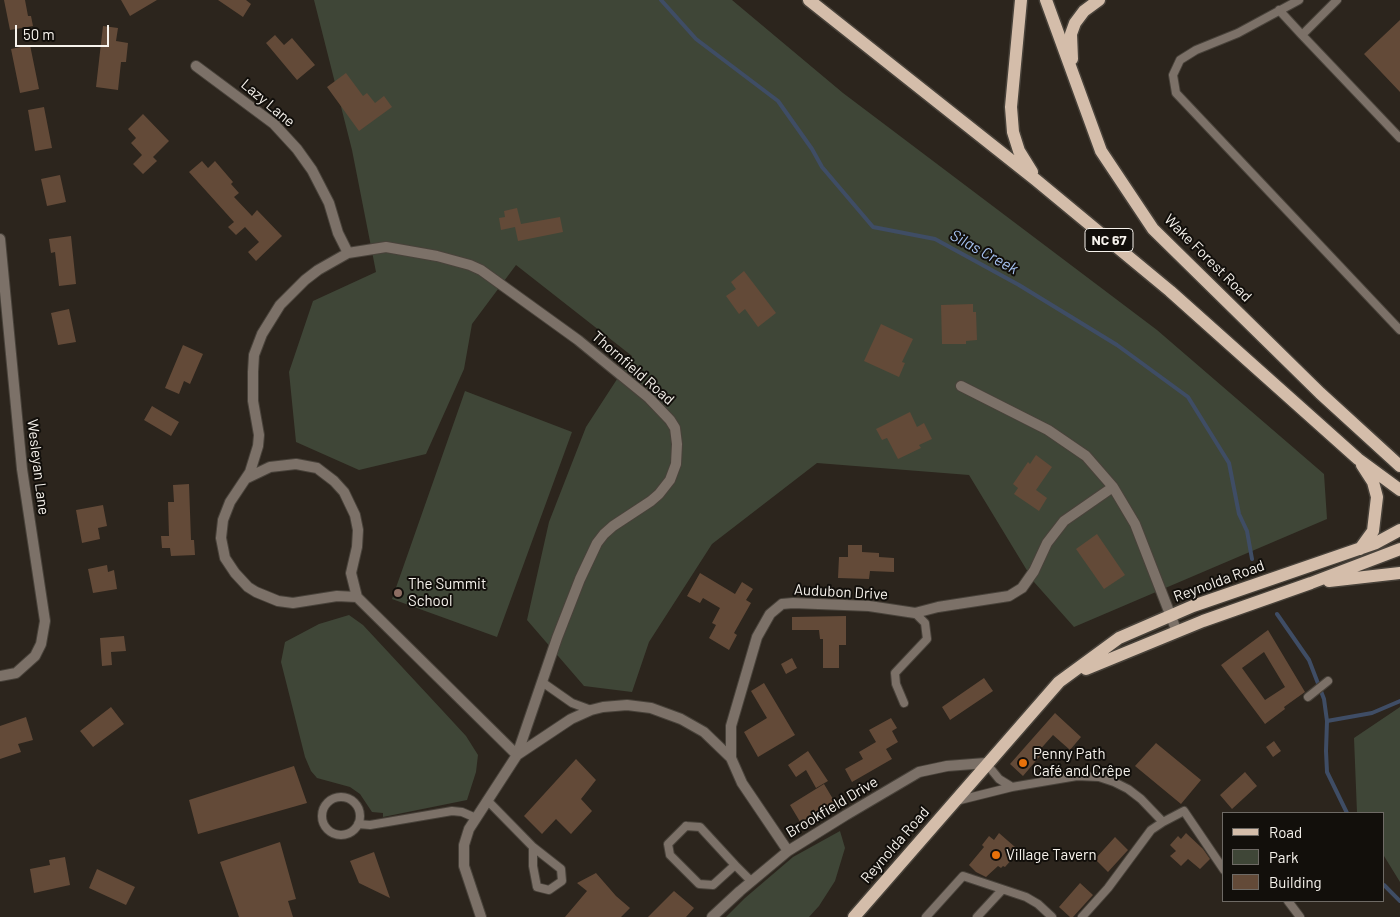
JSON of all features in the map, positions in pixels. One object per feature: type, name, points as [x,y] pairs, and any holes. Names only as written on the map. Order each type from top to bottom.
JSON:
[{"type":"main road","name":"NC 67","points":[[809,0],[1036,180],[1170,291],[1358,459],[1400,490]]},
{"type":"main road","points":[[1021,0],[1011,108],[1013,132],[1018,151],[1036,180]]},
{"type":"main road","name":"Wake Forest Road","points":[[1046,0],[1102,151],[1153,229],[1320,393],[1400,466]]},
{"type":"main road","points":[[1072,72],[1071,34],[1075,23],[1084,11],[1099,0]]},
{"type":"main road","name":"NC 67","points":[[1378,445],[1400,456]]},
{"type":"main road","points":[[1358,459],[1373,482],[1377,497],[1373,531],[1360,548]]},
{"type":"main road","name":"Reynolda Road","points":[[854,917],[1058,682],[1119,638],[1193,606],[1376,543],[1400,530]]},
{"type":"main road","name":"Reynolda Road","points":[[1058,682],[1177,632],[1400,549]]},
{"type":"main road","points":[[1311,583],[1400,574]]},
{"type":"street","name":"Lazy Lane","points":[[196,66],[274,124],[297,149],[312,170],[329,203],[338,233],[348,253]]},
{"type":"street","name":"Wesleyan Lane","points":[[0,239],[22,469],[45,621],[41,644],[35,656],[16,673],[0,676]]},
{"type":"street","name":"Thornfield Road","points":[[356,597],[337,596],[293,603],[278,602],[256,592],[241,580],[229,566],[225,558],[221,530],[230,502],[253,465],[258,446],[253,401],[253,372],[254,355],[262,334],[280,304],[304,280],[318,270],[348,253],[386,247],[437,256],[481,270],[523,299],[649,398],[670,420],[674,428],[677,444],[676,464],[670,480],[659,494],[612,526],[597,543],[580,579],[557,638],[517,755]]},
{"type":"street","points":[[961,386],[1048,430],[1086,456],[1113,488],[1136,524],[1177,632]]},
{"type":"street","points":[[246,478],[270,467],[296,464],[317,468],[334,481],[344,492],[355,515],[358,530],[357,547],[351,573],[356,597],[517,755]]},
{"type":"street","points":[[915,613],[938,607],[1008,596],[1022,588],[1034,571],[1047,543],[1064,521],[1113,488]]},
{"type":"street","name":"Audubon Drive","points":[[731,758],[731,726],[757,637],[770,614],[782,604],[869,606],[915,613]]},
{"type":"street","points":[[481,917],[467,878],[463,856],[469,829],[517,755],[556,728],[591,710],[616,705],[639,706],[651,708],[694,726],[716,743],[731,758],[742,783],[788,851]]},
{"type":"street","name":"Brookfield Drive","points":[[712,917],[751,881],[788,851],[919,772],[947,766],[986,764]]},
{"type":"lane","points":[[1299,0],[1238,33],[1196,50],[1180,60],[1173,75],[1176,93],[1400,330]]},
{"type":"lane","points":[[1302,35],[1337,0]]},
{"type":"lane","points":[[1279,10],[1400,138]]},
{"type":"lane","points":[[904,703],[896,684],[895,673],[927,639],[925,623],[915,613]]},
{"type":"lane","points":[[1308,697],[1328,681]]},
{"type":"lane","points":[[542,682],[572,703],[591,710]]},
{"type":"lane","points":[[986,764],[1000,779],[1012,787]]},
{"type":"lane","points":[[954,802],[1012,787],[1077,776],[1099,777],[1128,789],[1141,799],[1163,822]]},
{"type":"lane","points":[[336,797],[348,798],[358,806],[360,818],[358,824],[349,834],[336,835],[330,832],[322,822],[322,809],[330,799],[336,797]]},
{"type":"lane","points":[[487,800],[533,847],[561,869],[562,881],[549,890],[536,887],[533,847]]},
{"type":"lane","points":[[358,824],[370,825],[452,811],[462,812],[476,818]]},
{"type":"lane","points":[[1082,917],[1108,888],[1151,830],[1184,811],[1222,867]]},
{"type":"lane","points":[[735,865],[713,885],[699,884],[670,855],[668,844],[686,826],[700,827],[751,881]]},
{"type":"lane","points":[[926,917],[963,876],[1026,897],[1038,904],[1052,917]]},
{"type":"lane","points":[[977,917],[1002,890]]},
{"type":"lane","points":[[1289,902],[1300,917]]},
{"type":"green space","points":[[314,0],[732,0],[843,93],[1157,330],[1324,474],[1327,519],[1074,627],[1034,582],[969,475],[817,463],[712,544],[649,642],[632,692],[584,686],[527,620],[549,522],[586,427],[632,356],[516,265],[472,324],[464,369],[426,454],[359,470],[296,442],[289,372],[313,301],[376,272],[352,150]]},
{"type":"green space","points":[[465,391],[572,432],[497,637],[392,599]]},
{"type":"green space","points":[[349,615],[363,625],[466,736],[478,755],[476,772],[467,800],[383,817],[383,813],[372,812],[360,794],[350,787],[317,778],[311,771],[305,757],[281,662],[285,642],[319,624]]},
{"type":"green space","points":[[1400,707],[1400,882],[1385,858],[1385,812],[1357,812],[1354,738]]},
{"type":"green space","points":[[840,831],[845,848],[835,881],[819,906],[809,917],[726,917],[793,857]]},
{"type":"building","points":[[4,0],[25,0],[28,16],[31,16],[33,26],[10,30]]},
{"type":"building","points":[[121,0],[157,0],[130,16]]},
{"type":"building","points":[[218,0],[246,0],[251,4],[243,17]]},
{"type":"building","points":[[1400,20],[1400,92],[1364,54]]},
{"type":"building","points":[[103,26],[118,28],[116,41],[128,43],[126,62],[121,62],[118,90],[96,87]]},
{"type":"building","points":[[275,35],[284,45],[292,38],[315,65],[297,80],[266,43]]},
{"type":"building","points":[[30,45],[39,89],[20,93],[11,49]]},
{"type":"building","points":[[346,73],[363,96],[367,93],[375,103],[384,96],[392,107],[359,131],[327,87]]},
{"type":"building","points":[[44,107],[52,148],[35,151],[28,110]]},
{"type":"building","points":[[143,114],[169,141],[153,157],[157,161],[143,174],[133,164],[142,155],[131,143],[136,138],[128,129]]},
{"type":"building","points":[[202,161],[208,168],[215,161],[233,182],[231,184],[239,193],[234,197],[252,216],[257,210],[282,236],[256,261],[248,252],[259,242],[245,227],[236,235],[228,227],[234,222],[189,172]]},
{"type":"building","points":[[60,175],[66,202],[47,206],[41,179]]},
{"type":"building","points":[[517,208],[521,224],[560,217],[563,232],[518,241],[515,227],[501,230],[499,218],[505,217],[504,211]]},
{"type":"building","points":[[71,236],[76,284],[59,286],[55,252],[51,253],[49,239]]},
{"type":"building","points":[[744,271],[776,313],[758,327],[745,309],[739,314],[726,296],[736,289],[731,282]]},
{"type":"building","points":[[973,304],[973,312],[976,312],[977,340],[966,341],[966,344],[942,344],[941,305]]},
{"type":"building","points":[[69,309],[76,342],[58,345],[51,313]]},
{"type":"building","points":[[881,324],[913,339],[902,362],[905,363],[899,377],[864,361]]},
{"type":"building","points":[[183,345],[203,354],[190,384],[184,381],[179,394],[165,388]]},
{"type":"building","points":[[152,406],[179,422],[171,436],[144,420]]},
{"type":"building","points":[[910,412],[917,427],[924,423],[932,439],[919,445],[921,448],[898,459],[887,438],[882,440],[876,429]]},
{"type":"building","points":[[1036,455],[1052,467],[1036,490],[1047,498],[1039,511],[1014,494],[1018,488],[1013,484],[1028,462],[1030,464]]},
{"type":"building","points":[[189,484],[191,540],[194,540],[195,555],[171,556],[170,548],[162,548],[161,536],[169,536],[168,502],[174,502],[173,485]]},
{"type":"building","points":[[103,505],[107,526],[98,528],[100,539],[82,543],[76,510]]},
{"type":"building","points":[[1097,534],[1125,575],[1104,589],[1076,549]]},
{"type":"building","points":[[848,545],[862,545],[862,552],[879,553],[879,557],[894,558],[894,572],[870,571],[869,579],[838,578],[839,557],[848,557]]},
{"type":"building","points":[[107,565],[108,572],[114,570],[117,589],[93,593],[88,569]]},
{"type":"building","points":[[700,573],[735,594],[742,582],[753,589],[746,600],[751,603],[734,633],[737,635],[729,650],[709,638],[716,625],[712,623],[720,608],[703,598],[700,603],[687,596]]},
{"type":"building","points":[[846,616],[846,645],[839,645],[839,668],[823,668],[823,639],[820,639],[819,630],[792,630],[792,617]]},
{"type":"building","points":[[1268,630],[1305,692],[1265,724],[1221,665]],"holes":[[[1264,652],[1285,687],[1265,700],[1242,668]]]},
{"type":"building","points":[[124,636],[126,651],[111,652],[112,665],[102,666],[100,638]]},
{"type":"building","points":[[792,658],[797,668],[786,674],[781,664]]},
{"type":"building","points":[[984,678],[993,691],[950,720],[942,707]]},
{"type":"building","points":[[764,683],[795,735],[758,757],[744,732],[767,718],[751,691]]},
{"type":"building","points":[[111,707],[124,724],[93,747],[80,731]]},
{"type":"building","points":[[1055,713],[1081,737],[1070,750],[1053,735],[1037,753],[1040,756],[1023,776],[1010,764]]},
{"type":"building","points":[[26,717],[33,740],[18,744],[21,752],[0,759],[0,726]]},
{"type":"building","points":[[891,718],[897,728],[892,731],[898,742],[886,749],[892,759],[852,782],[845,769],[863,759],[859,752],[876,742],[869,730]]},
{"type":"building","points":[[1274,741],[1281,751],[1273,757],[1266,747]]},
{"type":"building","points":[[1156,743],[1201,780],[1181,804],[1135,766]]},
{"type":"building","points":[[808,751],[828,781],[816,788],[806,770],[796,777],[788,765]]},
{"type":"building","points":[[576,759],[596,780],[581,799],[592,811],[571,834],[556,819],[542,834],[524,816]]},
{"type":"building","points":[[294,766],[307,803],[198,834],[189,800]]},
{"type":"building","points":[[1245,772],[1257,786],[1232,809],[1220,795]]},
{"type":"building","points":[[824,784],[836,804],[802,825],[790,805]]},
{"type":"building","name":"Village Tavern","points":[[999,833],[1015,847],[1010,854],[1014,857],[1005,867],[1001,868],[998,866],[986,877],[976,872],[969,865],[984,847],[982,845],[989,836],[994,840]]},
{"type":"building","points":[[1186,833],[1203,849],[1210,859],[1200,869],[1188,859],[1181,866],[1170,856],[1176,851],[1170,845],[1178,836],[1181,839]]},
{"type":"building","points":[[1115,837],[1128,850],[1108,872],[1095,859]]},
{"type":"building","points":[[280,842],[296,899],[288,901],[293,917],[239,917],[220,862]]},
{"type":"building","points":[[374,852],[390,898],[359,883],[350,861]]},
{"type":"building","points":[[65,857],[70,885],[34,893],[30,869],[50,865],[49,860]]},
{"type":"building","points":[[97,869],[135,887],[126,905],[89,888]]},
{"type":"building","points":[[596,873],[616,896],[630,908],[621,917],[565,917],[587,891],[577,883]]},
{"type":"building","points":[[1080,883],[1093,895],[1073,917],[1070,917],[1059,907]]},
{"type":"building","points":[[674,891],[694,908],[686,917],[648,917]]},
{"type":"waterway","name":"Silas Creek","points":[[661,0],[696,39],[778,101],[812,149],[822,167],[873,227],[935,239],[1019,285],[1117,345],[1188,397],[1229,463],[1239,514],[1247,531],[1252,559]]},
{"type":"waterway","name":"Silas Creek","points":[[1277,614],[1309,660],[1324,699],[1327,721],[1327,772],[1347,812]]},
{"type":"waterway","points":[[1327,721],[1372,713],[1400,701]]},
{"type":"waterway","name":"Silas Creek","points":[[1385,886],[1400,901]]},
{"type":"place","name":"The Summit School","points":[[398,593]]},
{"type":"place","name":"Penny Path Café and Crêpe","points":[[1023,763]]},
{"type":"place","name":"Village Tavern","points":[[996,855]]}]
